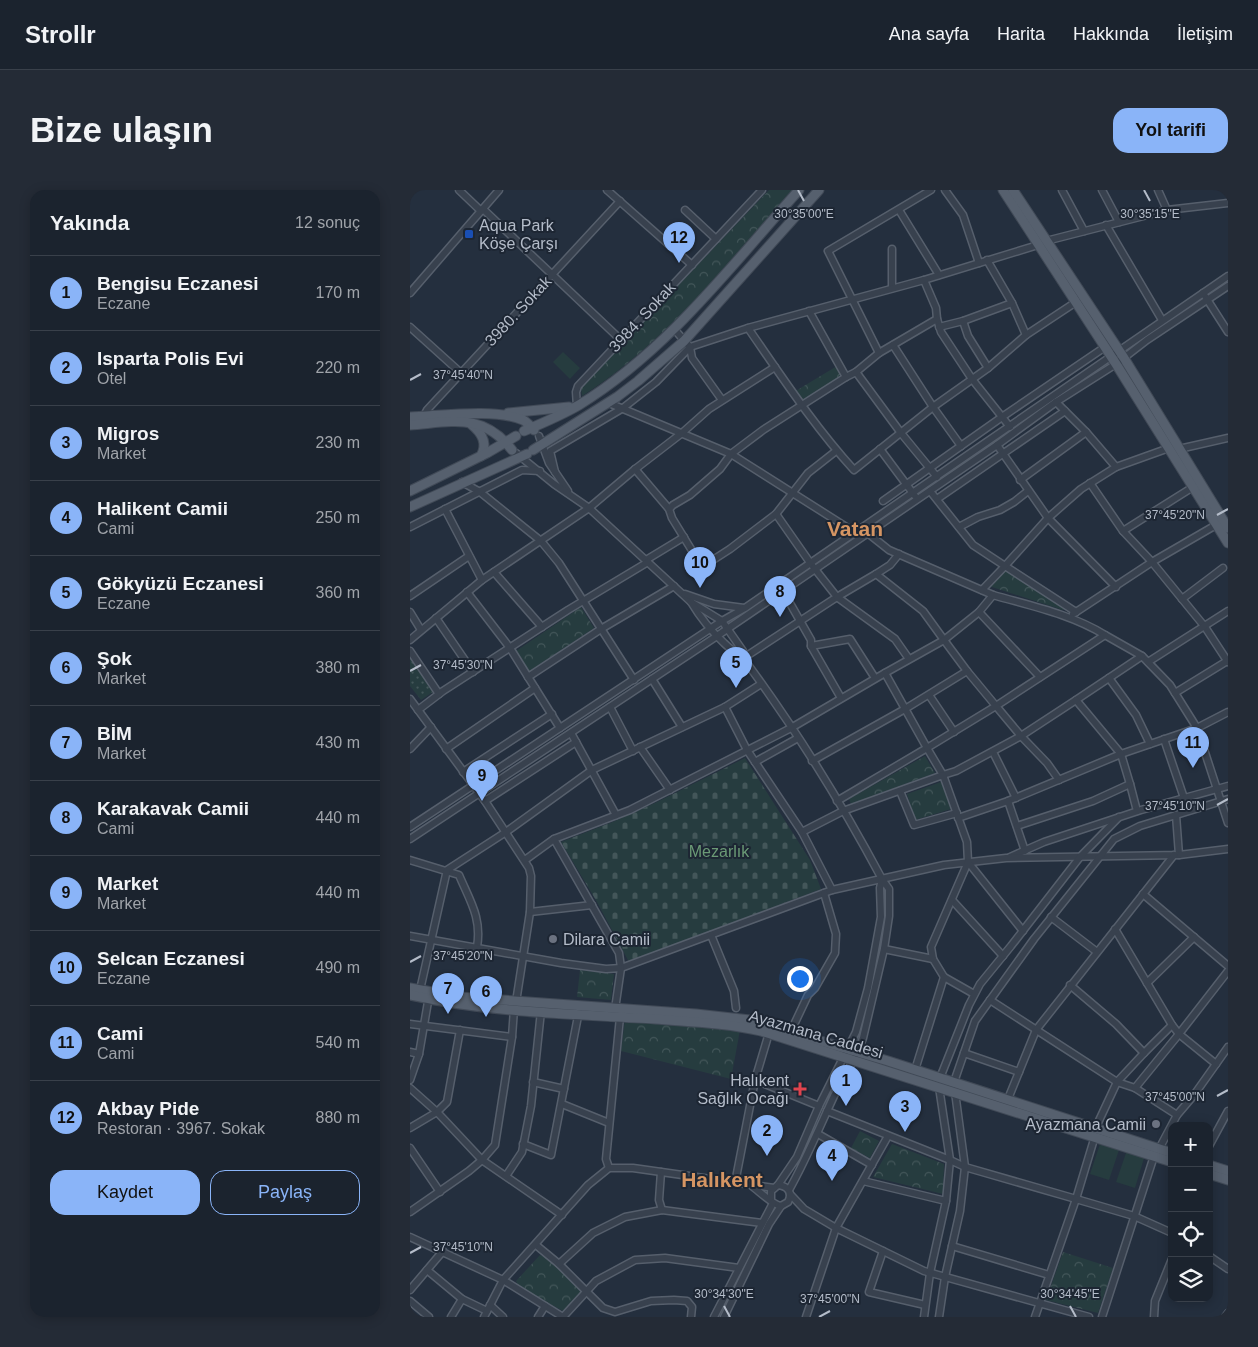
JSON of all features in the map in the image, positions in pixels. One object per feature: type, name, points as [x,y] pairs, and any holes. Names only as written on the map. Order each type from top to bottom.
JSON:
[{"type":"main road","points":[[410,491],[481,456],[519,451],[531,435],[577,406],[635,365],[674,329],[799,190]]},
{"type":"main road","points":[[531,435],[609,403],[687,344],[818,190]]},
{"type":"main road","points":[[1003,190],[1121,354],[1228,528]]},
{"type":"main road","points":[[1012,190],[1076,302],[1228,543]]},
{"type":"main road","points":[[410,425],[422,420],[577,406]]},
{"type":"main road","points":[[410,507],[539,442],[531,435],[520,419],[488,414]]},
{"type":"main road","points":[[410,418],[468,422],[484,426],[491,429],[519,451]]},
{"type":"main road","points":[[468,422],[476,428],[483,438],[484,447],[481,456]]},
{"type":"main road","name":"Ayazmana Caddesi","points":[[410,988],[421,995],[515,1006],[740,1019],[791,1031],[856,1056],[939,1082],[954,1082],[1008,1099],[1096,1132]]},
{"type":"main road","name":"Ayazmana Caddesi","points":[[515,1006],[541,1011],[579,1010]]},
{"type":"main road","name":"Ayazmana Caddesi","points":[[630,1014],[722,1024],[846,1052]]},
{"type":"main road","name":"Ayazmana Caddesi","points":[[856,1056],[915,1070],[955,1092],[1096,1132],[1168,1156]]},
{"type":"main road","points":[[1213,1166],[1228,1172]]},
{"type":"main road","points":[[1213,1175],[1228,1180]]},
{"type":"street","points":[[459,190],[552,274],[621,340]]},
{"type":"street","points":[[410,293],[499,190]]},
{"type":"street","points":[[607,190],[692,264]]},
{"type":"street","name":"3984. Sokak","points":[[577,406],[576,388],[762,190]]},
{"type":"street","points":[[878,353],[828,251],[931,190]]},
{"type":"street","points":[[945,190],[963,215],[979,263]]},
{"type":"street","points":[[1062,190],[1084,231]]},
{"type":"street","points":[[1102,190],[1119,222]]},
{"type":"street","points":[[1158,190],[1167,210]]},
{"type":"street","name":"3980. Sokak","points":[[422,420],[427,410],[620,201]]},
{"type":"street","points":[[555,472],[550,451],[623,408],[656,382],[687,344],[924,280],[1106,225],[1167,210],[1228,203]]},
{"type":"street","points":[[684,210],[716,240]]},
{"type":"street","points":[[899,210],[939,275]]},
{"type":"street","points":[[1106,225],[1162,320]]},
{"type":"street","points":[[892,249],[892,288]]},
{"type":"street","points":[[987,260],[1012,302],[1026,335]]},
{"type":"street","points":[[915,497],[930,491],[997,445],[1114,360],[1162,320],[1228,276]]},
{"type":"street","points":[[924,280],[936,308],[939,327],[972,379],[1010,427]]},
{"type":"street","points":[[1121,354],[1147,340],[1228,286]]},
{"type":"street","points":[[1203,293],[1228,332]]},
{"type":"street","points":[[939,327],[963,321],[1012,302]]},
{"type":"street","points":[[748,328],[801,405],[836,451],[854,470],[901,432],[988,368],[1026,335],[1076,302]]},
{"type":"street","points":[[809,311],[846,376]]},
{"type":"street","points":[[669,509],[690,495],[720,469],[732,454],[762,430],[846,376],[856,372],[878,353],[937,320]]},
{"type":"street","points":[[963,321],[968,336],[988,368]]},
{"type":"street","points":[[410,327],[461,373]]},
{"type":"street","points":[[674,329],[687,344],[692,358],[722,400]]},
{"type":"street","points":[[893,345],[933,408],[961,446]]},
{"type":"street","points":[[883,500],[1105,347]]},
{"type":"street","points":[[410,827],[722,621],[813,567],[915,497],[937,477],[1052,396],[1114,360]]},
{"type":"street","points":[[410,640],[482,580],[590,508],[709,409],[775,367]]},
{"type":"street","points":[[856,372],[937,477]]},
{"type":"street","points":[[1056,402],[1086,432],[1116,467]]},
{"type":"street","points":[[609,403],[732,454],[889,550],[993,595],[1068,617],[1092,627],[1142,656],[1170,685],[1197,728],[1217,789],[1225,800],[1228,823]]},
{"type":"street","points":[[937,499],[1065,411]]},
{"type":"street","points":[[1020,480],[1086,432]]},
{"type":"street","points":[[531,435],[570,494]]},
{"type":"street","points":[[1180,450],[1228,438]]},
{"type":"street","points":[[997,445],[1048,518],[1116,587]]},
{"type":"street","points":[[982,590],[1048,518],[1090,484],[1116,467],[1168,448]]},
{"type":"street","points":[[880,450],[915,497]]},
{"type":"street","points":[[519,451],[540,471],[590,508],[691,602],[722,621],[728,628],[761,684],[798,738],[858,834],[889,889],[889,916],[884,949],[865,1032],[856,1056],[827,1110],[818,1134],[790,1192],[790,1198],[765,1232],[724,1317]]},
{"type":"street","points":[[635,469],[669,509],[672,518],[702,567],[730,549],[776,514],[808,473],[836,451]]},
{"type":"street","points":[[410,527],[522,470],[540,471]]},
{"type":"street","points":[[462,482],[480,492],[541,541],[559,564],[634,680]]},
{"type":"street","points":[[1090,484],[1123,531],[1152,562],[1205,627],[1228,662],[1175,693]]},
{"type":"street","points":[[1123,531],[1193,487]]},
{"type":"street","points":[[930,491],[972,545],[1076,612]]},
{"type":"street","points":[[959,527],[978,517],[1000,510],[1028,491]]},
{"type":"street","points":[[445,509],[482,580]]},
{"type":"street","points":[[776,514],[813,567],[837,597],[895,639],[909,659]]},
{"type":"street","points":[[1068,617],[1152,562],[1216,525]]},
{"type":"street","points":[[418,710],[439,694],[542,627],[684,537]]},
{"type":"street","points":[[746,660],[837,597],[890,565],[899,554]]},
{"type":"street","points":[[410,596],[469,556]]},
{"type":"street","points":[[410,838],[717,636],[783,591],[813,567]]},
{"type":"street","points":[[1182,599],[1223,568]]},
{"type":"street","points":[[494,572],[542,627]]},
{"type":"street","points":[[876,574],[923,611],[996,706],[1047,763],[1059,780]]},
{"type":"street","points":[[528,677],[601,629],[674,586]]},
{"type":"street","points":[[783,591],[811,640],[811,646],[841,698]]},
{"type":"street","points":[[467,592],[510,648],[560,728]]},
{"type":"street","points":[[681,593],[714,604],[745,608]]},
{"type":"street","points":[[524,860],[554,839],[616,815],[670,790],[791,728],[944,640],[979,612],[993,595]]},
{"type":"street","points":[[691,602],[704,623],[746,660]]},
{"type":"street","points":[[1148,662],[1228,611]]},
{"type":"street","points":[[410,612],[421,630]]},
{"type":"street","points":[[979,612],[1040,677]]},
{"type":"street","points":[[436,618],[473,672]]},
{"type":"street","points":[[837,801],[996,706],[1105,635]]},
{"type":"street","points":[[811,646],[850,639],[875,678]]},
{"type":"street","points":[[410,651],[439,694]]},
{"type":"street","points":[[802,832],[843,811],[956,772],[1021,736],[1142,656]]},
{"type":"street","points":[[812,761],[968,671]]},
{"type":"street","points":[[885,673],[943,775],[967,842],[968,862],[931,948],[932,960],[944,977],[974,994]]},
{"type":"street","points":[[1109,678],[1136,715],[1150,744]]},
{"type":"street","points":[[652,679],[682,727]]},
{"type":"street","points":[[410,1080],[419,1054],[424,1026],[421,995],[430,940],[447,870],[506,832],[592,770],[725,707],[761,684]]},
{"type":"street","points":[[446,749],[535,688]]},
{"type":"street","points":[[929,695],[954,732]]},
{"type":"street","points":[[410,699],[485,801],[524,860],[531,876],[530,912],[495,1145],[482,1160],[410,1212]]},
{"type":"street","points":[[1076,700],[1121,754],[1136,811]]},
{"type":"street","points":[[610,707],[633,751]]},
{"type":"street","points":[[725,707],[747,750],[802,832],[832,890]]},
{"type":"street","points":[[900,791],[914,824],[958,815],[1008,802],[1121,754],[1197,728],[1228,712]]},
{"type":"street","points":[[463,772],[552,714]]},
{"type":"street","points":[[410,748],[431,727]]},
{"type":"street","points":[[571,733],[616,815]]},
{"type":"street","points":[[755,762],[798,738]]},
{"type":"street","points":[[1164,739],[1184,798]]},
{"type":"street","points":[[485,801],[576,742]]},
{"type":"street","points":[[640,747],[670,790]]},
{"type":"street","points":[[993,752],[1016,798]]},
{"type":"street","points":[[1016,826],[1093,801],[1130,784]]},
{"type":"street","points":[[1006,858],[1044,842],[1136,811],[1228,786]]},
{"type":"street","points":[[954,1082],[975,1021],[1051,917],[1114,839],[1140,826],[1225,800]]},
{"type":"street","points":[[1008,802],[1025,850]]},
{"type":"street","points":[[1008,1099],[1036,1030],[1070,985],[1176,855],[1176,815]]},
{"type":"street","points":[[924,1317],[930,1273],[946,1201],[950,1160],[939,1082],[974,994],[980,984],[1080,857],[1119,817]]},
{"type":"street","points":[[554,839],[619,952],[621,968],[606,1159],[608,1168]]},
{"type":"street","points":[[410,936],[606,969],[621,968],[832,890],[944,865],[1006,858],[1176,855],[1228,849]]},
{"type":"street","points":[[410,860],[459,875],[478,920],[479,935],[476,947]]},
{"type":"street","points":[[968,862],[1023,931]]},
{"type":"street","points":[[714,1317],[762,1223],[772,1201],[770,1195],[797,1157],[819,1106],[858,1027],[868,988],[881,917],[880,888],[882,879]]},
{"type":"street","points":[[791,1031],[808,995],[816,988],[835,953],[836,934],[824,893]]},
{"type":"street","points":[[1143,894],[1228,966]]},
{"type":"street","points":[[952,900],[1003,956]]},
{"type":"street","points":[[530,912],[592,905]]},
{"type":"street","points":[[1051,917],[1098,952]]},
{"type":"street","points":[[1115,930],[1172,1025],[1179,1034],[1216,1064]]},
{"type":"street","points":[[711,935],[734,991],[736,1008]]},
{"type":"street","points":[[1147,983],[1194,937]]},
{"type":"street","points":[[884,949],[932,960]]},
{"type":"street","points":[[1135,1088],[1228,971]]},
{"type":"street","points":[[915,1070],[944,977]]},
{"type":"street","points":[[1070,985],[1116,1024],[1144,1053]]},
{"type":"street","points":[[990,1000],[1117,1082],[1135,1088],[1178,1115]]},
{"type":"street","points":[[523,1144],[551,1155],[579,1010]]},
{"type":"street","points":[[506,1176],[522,1152],[531,1106],[541,1011]]},
{"type":"street","points":[[410,1024],[512,1037]]},
{"type":"street","points":[[1035,1317],[1076,1199],[1096,1132],[1117,1082],[1172,1025]]},
{"type":"street","points":[[410,1128],[437,1112],[448,1102],[460,1030]]},
{"type":"street","points":[[735,1183],[755,1080],[768,1033]]},
{"type":"street","points":[[1102,1317],[1134,1216],[1157,1152],[1178,1115],[1228,1047]]},
{"type":"street","points":[[410,1052],[419,1054]]},
{"type":"street","points":[[964,1053],[1020,1072]]},
{"type":"street","points":[[755,1080],[819,1106]]},
{"type":"street","points":[[533,1082],[564,1089]]},
{"type":"street","points":[[410,1088],[437,1112],[482,1160],[562,1215]]},
{"type":"street","points":[[939,1317],[945,1277],[960,1212],[965,1168],[955,1092]]},
{"type":"street","points":[[562,1104],[609,1123]]},
{"type":"street","points":[[827,1110],[950,1160],[965,1168],[1134,1216],[1168,1231]]},
{"type":"street","points":[[1213,1139],[1227,1115]]},
{"type":"street","points":[[818,1134],[872,1165]]},
{"type":"street","points":[[806,1317],[836,1228],[888,1136]]},
{"type":"street","points":[[410,1148],[440,1192]]},
{"type":"street","points":[[487,1311],[503,1280],[588,1185],[608,1168],[633,1168],[751,1186],[786,1187],[804,1209],[836,1228],[930,1273],[1089,1317]]},
{"type":"street","points":[[661,1172],[659,1200],[662,1210]]},
{"type":"street","points":[[863,1181],[946,1201]]},
{"type":"street","points":[[751,1186],[772,1201],[804,1209]]},
{"type":"street","points":[[559,1264],[593,1234],[625,1217],[662,1210],[762,1223]]},
{"type":"street","points":[[410,1237],[503,1280],[563,1317],[596,1281],[634,1260],[665,1258],[739,1268]]},
{"type":"street","points":[[536,1245],[587,1290],[603,1308],[614,1312],[651,1301],[687,1301],[692,1307],[691,1317]]},
{"type":"street","points":[[952,1246],[1049,1275]]},
{"type":"street","points":[[410,1290],[443,1251]]},
{"type":"street","points":[[883,1251],[869,1292],[925,1305]]},
{"type":"street","points":[[1210,1257],[1228,1269]]},
{"type":"street","points":[[1154,1317],[1155,1301],[1168,1269]]},
{"type":"street","points":[[427,1270],[462,1299],[503,1317]]},
{"type":"street","points":[[452,1317],[462,1299]]},
{"type":"street","points":[[410,1302],[429,1317]]},
{"type":"street","points":[[538,1317],[545,1306]]},
{"type":"street","points":[[1225,1317],[1228,1313]]},
{"type":"green space","points":[[769,190],[792,190],[719,273],[668,327],[641,352],[582,396],[581,388]]},
{"type":"green space","points":[[563,352],[580,368],[570,379],[553,362]]},
{"type":"green space","points":[[837,366],[842,376],[800,401],[794,392]]},
{"type":"green space","points":[[1006,569],[1066,608],[1063,610],[989,586]]},
{"type":"green space","points":[[581,607],[594,628],[528,672],[516,651]]},
{"type":"green space","points":[[410,657],[433,692],[421,700],[410,686]]},
{"type":"green space","points":[[925,756],[935,773],[851,804],[849,799]]},
{"type":"green space","name":"Mezarlık","points":[[745,758],[810,860],[821,889],[629,962],[597,902],[561,842],[655,803]]},
{"type":"green space","points":[[941,782],[951,809],[915,820],[907,794]]},
{"type":"green space","points":[[580,970],[614,974],[611,1000],[577,997]]},
{"type":"green space","points":[[625,1019],[740,1030],[731,1079],[621,1051]]},
{"type":"green space","points":[[860,1131],[879,1141],[870,1158],[851,1148]]},
{"type":"green space","points":[[1101,1141],[1120,1147],[1109,1180],[1090,1174]]},
{"type":"green space","points":[[892,1144],[944,1164],[943,1194],[873,1177]]},
{"type":"green space","points":[[1127,1150],[1145,1155],[1135,1188],[1116,1182]]},
{"type":"green space","points":[[1063,1252],[1113,1268],[1098,1313],[1046,1300]]},
{"type":"green space","points":[[540,1255],[545,1257],[583,1291],[563,1311],[519,1287],[516,1281]]},
{"type":"place","name":"Aqua Park Köşe Çarşı","points":[[469,234]]},
{"type":"place","name":"Akbay Pide","points":[[679,263]]},
{"type":"place","name":"Selcan Eczanesi","points":[[700,588]]},
{"type":"place","name":"Karakavak Camii","points":[[780,617]]},
{"type":"place","name":"Gökyüzü Eczanesi","points":[[736,688]]},
{"type":"place","name":"Cami","points":[[1193,768]]},
{"type":"place","name":"Market","points":[[482,801]]},
{"type":"place","name":"Dilara Camii","points":[[553,939]]},
{"type":"place","name":"BİM","points":[[448,1014]]},
{"type":"place","name":"Şok","points":[[486,1017]]},
{"type":"place","name":"Halıkent Sağlık Ocağı","points":[[800,1089]]},
{"type":"place","name":"Bengisu Eczanesi","points":[[846,1106]]},
{"type":"place","name":"Ayazmana Camii","points":[[1156,1124]]},
{"type":"place","name":"Migros","points":[[905,1132]]},
{"type":"place","name":"Isparta Polis Evi","points":[[767,1156]]},
{"type":"place","name":"Halikent Camii","points":[[832,1181]]},
{"type":"district","name":"Vatan","points":[[855,528]]},
{"type":"district","name":"Halıkent","points":[[722,1179]]}]
